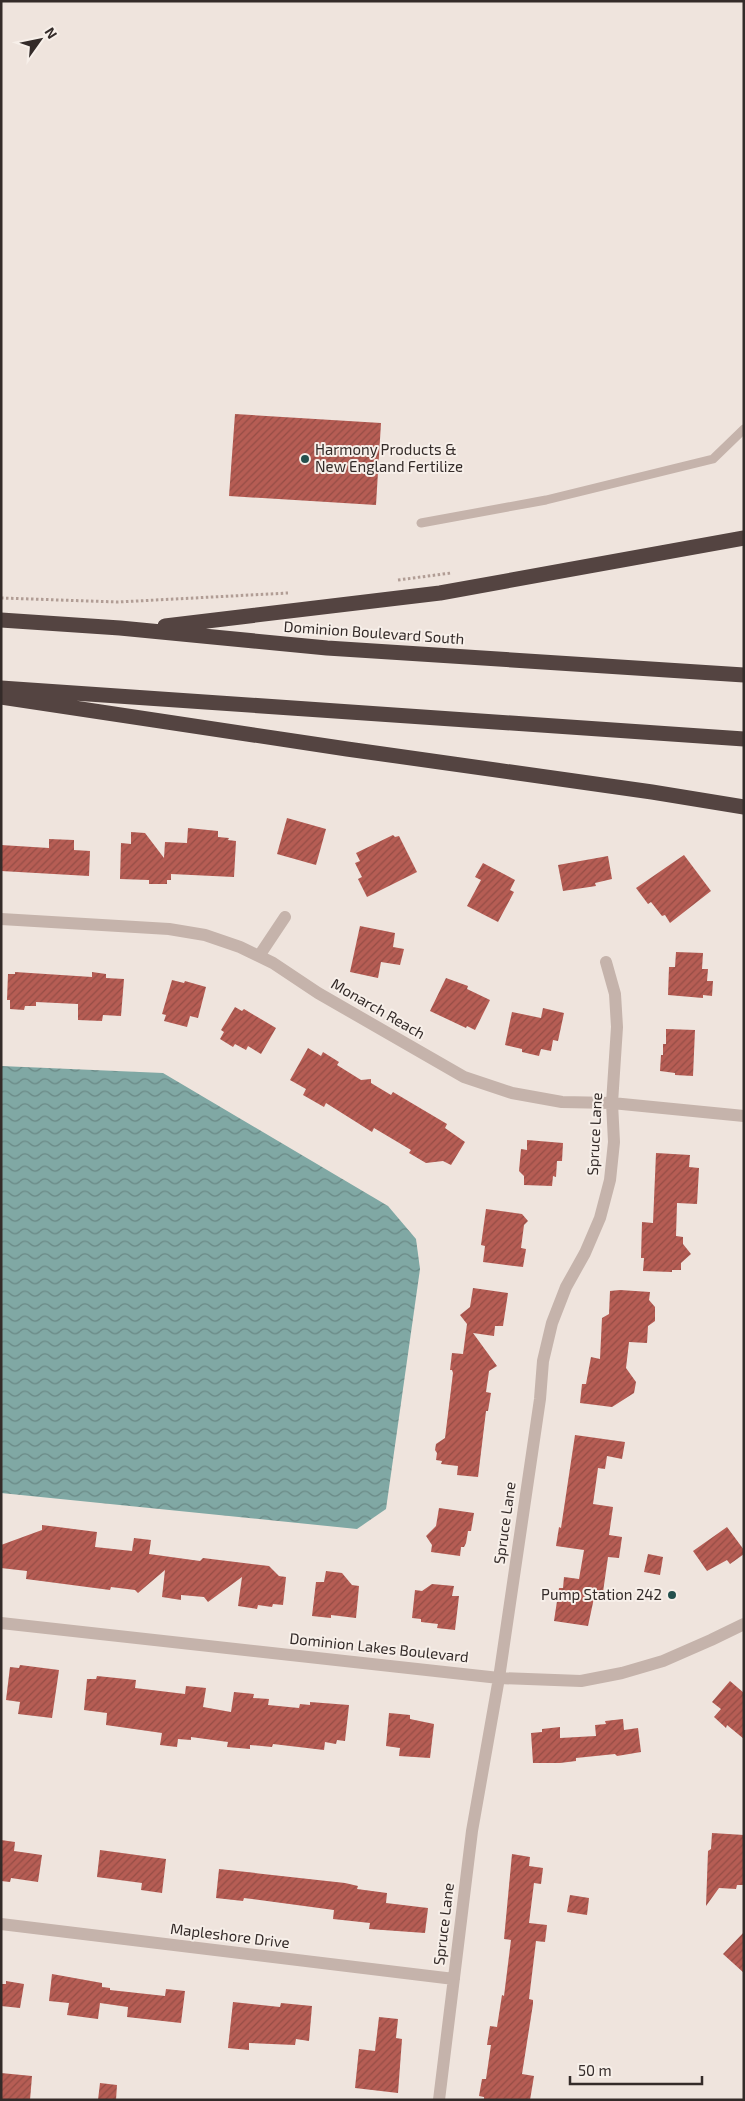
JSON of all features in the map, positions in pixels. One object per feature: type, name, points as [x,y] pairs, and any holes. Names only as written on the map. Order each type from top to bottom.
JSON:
[{"type":"highway","points":[[135,629],[440,593],[744,538]]},
{"type":"highway","name":"Dominion Boulevard South","points":[[1,620],[135,629],[327,648],[744,675]]},
{"type":"highway","points":[[1,688],[744,739]]},
{"type":"highway","points":[[1,698],[652,792],[744,808]]},
{"type":"street","points":[[259,956],[285,917]]},
{"type":"street","name":"Monarch Reach","points":[[1,919],[169,929],[205,935],[240,947],[259,956],[464,1076],[520,1095],[562,1102],[612,1103],[744,1116]]},
{"type":"street","name":"Spruce Lane","points":[[440,2100],[472,1831],[499,1678],[540,1399],[543,1361],[552,1323],[566,1287],[585,1253],[600,1218],[610,1180],[614,1142],[612,1103],[617,1027],[615,994],[606,962]]},
{"type":"street","name":"Dominion Lakes Boulevard","points":[[1,1623],[499,1678],[581,1681],[622,1673],[663,1660],[744,1624]]},
{"type":"street","name":"Mapleshore Drive","points":[[1,1924],[454,1979]]},
{"type":"lane","points":[[421,523],[546,500],[713,460],[744,429]]},
{"type":"path","points":[[393,580],[460,572]]},
{"type":"path","points":[[1,598],[118,602],[296,593]]},
{"type":"water","points":[[1,1066],[163,1073],[388,1206],[416,1239],[420,1269],[386,1509],[357,1529],[1,1493]]},
{"type":"building","name":"Harmony Products & New England Fertilize","points":[[235,414],[381,423],[376,505],[229,496]]},
{"type":"building","points":[[287,818],[326,829],[316,865],[277,854]]},
{"type":"building","points":[[188,828],[218,831],[218,837],[236,841],[234,877],[171,874],[171,880],[167,880],[167,884],[149,884],[149,880],[120,879],[121,843],[131,844],[131,832],[145,833],[164,858],[165,842],[187,843]]},
{"type":"building","points":[[393,835],[395,837],[399,836],[417,872],[367,897],[358,879],[362,877],[355,863],[360,861],[356,853]]},
{"type":"building","points":[[49,839],[74,840],[74,850],[90,851],[89,876],[1,871],[1,845],[49,848]]},
{"type":"building","points":[[684,855],[711,891],[670,923],[665,915],[662,916],[651,902],[648,904],[636,888]]},
{"type":"building","points":[[608,856],[612,879],[595,883],[596,886],[563,891],[558,865]]},
{"type":"building","points":[[483,863],[515,880],[510,890],[514,892],[498,922],[467,906],[481,880],[475,877]]},
{"type":"building","points":[[360,926],[395,933],[393,947],[404,949],[400,965],[381,962],[378,978],[350,972]]},
{"type":"building","points":[[676,952],[703,953],[702,969],[708,969],[707,981],[713,981],[712,996],[703,995],[703,998],[668,995],[669,967],[675,967]]},
{"type":"building","points":[[15,972],[92,977],[92,972],[106,974],[106,978],[124,979],[121,1016],[103,1015],[102,1021],[78,1020],[78,1004],[36,1002],[36,1006],[25,1006],[24,1010],[10,1009],[10,1000],[7,1000],[8,974],[15,974]]},
{"type":"building","points":[[446,978],[468,986],[467,989],[490,1000],[475,1030],[467,1026],[466,1028],[430,1011]]},
{"type":"building","points":[[172,980],[184,983],[185,981],[206,987],[198,1018],[190,1016],[187,1027],[164,1021],[166,1015],[162,1014]]},
{"type":"building","points":[[235,1007],[242,1011],[244,1009],[276,1028],[261,1054],[248,1046],[246,1050],[235,1044],[233,1047],[220,1039],[224,1032],[221,1030]]},
{"type":"building","points":[[543,1008],[564,1013],[558,1041],[553,1040],[551,1051],[541,1049],[539,1056],[505,1045],[512,1012],[541,1018]]},
{"type":"building","points":[[666,1029],[695,1030],[693,1076],[675,1075],[675,1073],[660,1071],[663,1044],[666,1044]]},
{"type":"building","points":[[308,1048],[321,1056],[323,1052],[339,1062],[337,1065],[361,1080],[371,1079],[371,1083],[391,1095],[393,1092],[447,1124],[445,1128],[465,1142],[451,1165],[443,1161],[426,1163],[409,1153],[411,1150],[374,1128],[372,1132],[326,1103],[324,1107],[303,1095],[306,1089],[290,1080]]},
{"type":"building","points":[[527,1140],[563,1143],[562,1161],[557,1161],[556,1177],[553,1176],[552,1186],[524,1185],[524,1176],[519,1171],[521,1149],[527,1150]]},
{"type":"building","points":[[656,1153],[690,1155],[689,1167],[699,1168],[697,1204],[677,1203],[676,1236],[683,1237],[683,1244],[691,1254],[681,1263],[681,1270],[672,1270],[672,1272],[643,1271],[644,1258],[641,1258],[642,1222],[653,1223]]},
{"type":"building","points":[[486,1209],[522,1214],[528,1221],[524,1225],[521,1248],[526,1249],[523,1267],[483,1262],[485,1246],[481,1245]]},
{"type":"building","points":[[473,1288],[508,1293],[503,1326],[495,1326],[494,1336],[473,1333],[497,1366],[489,1371],[486,1392],[491,1393],[488,1411],[486,1411],[478,1477],[457,1475],[458,1466],[441,1464],[442,1461],[436,1460],[437,1453],[435,1450],[436,1444],[445,1438],[453,1373],[450,1370],[452,1353],[463,1354],[467,1324],[460,1315],[470,1307]]},
{"type":"building","points":[[610,1291],[650,1292],[649,1300],[655,1307],[655,1321],[648,1326],[647,1343],[629,1342],[626,1368],[636,1382],[634,1393],[612,1407],[580,1403],[582,1384],[586,1384],[591,1357],[600,1359],[602,1318],[609,1314]]},
{"type":"building","points":[[575,1435],[625,1442],[622,1459],[607,1456],[605,1469],[598,1468],[593,1504],[613,1507],[609,1535],[622,1537],[619,1558],[608,1557],[602,1599],[594,1598],[588,1626],[554,1621],[559,1588],[563,1588],[564,1577],[579,1579],[584,1550],[556,1546],[559,1527],[561,1528]]},
{"type":"building","points":[[439,1508],[474,1513],[471,1531],[468,1531],[466,1543],[464,1547],[461,1547],[460,1556],[431,1552],[432,1545],[426,1536],[436,1526]]},
{"type":"building","points":[[42,1525],[97,1532],[95,1547],[132,1551],[134,1538],[151,1540],[149,1554],[200,1561],[203,1558],[269,1566],[279,1576],[286,1577],[283,1605],[273,1604],[272,1607],[258,1605],[257,1609],[238,1606],[242,1577],[208,1602],[204,1597],[181,1595],[181,1600],[162,1597],[165,1570],[138,1593],[135,1590],[111,1587],[110,1590],[26,1579],[27,1571],[1,1568],[1,1545],[42,1530]]},
{"type":"building","points":[[727,1527],[744,1550],[744,1554],[730,1564],[727,1560],[707,1571],[693,1551]]},
{"type":"building","points":[[648,1554],[663,1557],[660,1575],[644,1572]]},
{"type":"building","points":[[326,1571],[342,1573],[352,1585],[359,1586],[356,1618],[331,1615],[331,1618],[312,1616],[316,1582],[324,1582]]},
{"type":"building","points":[[432,1584],[454,1586],[452,1596],[459,1596],[455,1630],[437,1628],[438,1624],[421,1622],[421,1619],[412,1618],[415,1590],[422,1591]]},
{"type":"building","points":[[20,1665],[59,1670],[52,1718],[18,1714],[20,1702],[6,1700],[10,1667],[19,1668]]},
{"type":"building","points":[[97,1676],[136,1680],[135,1688],[185,1694],[186,1686],[206,1688],[203,1707],[231,1712],[234,1692],[254,1694],[253,1698],[269,1699],[268,1705],[299,1708],[300,1704],[310,1705],[310,1702],[349,1705],[345,1741],[337,1740],[336,1744],[325,1742],[324,1750],[273,1744],[272,1747],[250,1745],[250,1749],[227,1747],[228,1742],[191,1737],[191,1740],[178,1739],[177,1747],[160,1745],[162,1733],[106,1725],[107,1713],[84,1710],[87,1679],[96,1679]]},
{"type":"building","points":[[730,1681],[744,1693],[744,1739],[727,1725],[726,1728],[714,1717],[721,1709],[712,1702]]},
{"type":"building","points":[[389,1713],[410,1715],[410,1719],[434,1724],[430,1758],[399,1756],[400,1748],[386,1746]]},
{"type":"building","points":[[623,1719],[624,1730],[638,1728],[641,1752],[617,1756],[615,1754],[576,1758],[576,1761],[560,1763],[533,1763],[531,1733],[542,1732],[542,1729],[560,1727],[560,1738],[596,1736],[595,1725],[606,1724],[605,1721]]},
{"type":"building","points":[[712,1833],[744,1835],[744,1885],[737,1885],[736,1889],[719,1888],[706,1906],[708,1851],[711,1849]]},
{"type":"building","points":[[1,1840],[15,1842],[14,1851],[42,1855],[38,1882],[11,1878],[10,1882],[1,1881]]},
{"type":"building","points":[[100,1850],[166,1859],[162,1893],[141,1890],[142,1883],[97,1877]]},
{"type":"building","points":[[512,1854],[530,1857],[529,1866],[543,1868],[541,1884],[534,1883],[529,1923],[547,1925],[545,1942],[536,1941],[529,1999],[533,2000],[533,2004],[522,2074],[534,2076],[530,2100],[484,2100],[484,2097],[479,2096],[482,2079],[486,2079],[491,2045],[487,2045],[490,2026],[497,2027],[502,1995],[504,1996],[511,1940],[504,1939]]},
{"type":"building","points":[[219,1869],[345,1883],[358,1886],[357,1889],[387,1893],[386,1903],[428,1908],[425,1933],[369,1929],[370,1923],[333,1919],[334,1910],[244,1898],[243,1901],[216,1898]]},
{"type":"building","points":[[570,1895],[589,1898],[587,1915],[567,1912]]},
{"type":"building","points":[[744,1932],[744,1973],[723,1954]]},
{"type":"building","points":[[52,1974],[102,1983],[102,1987],[110,1988],[110,1990],[165,1996],[166,1989],[185,1991],[181,2023],[127,2017],[128,2007],[100,2003],[98,2019],[67,2015],[69,2003],[49,2001]]},
{"type":"building","points":[[6,1981],[24,1984],[20,2008],[1,2006],[1,1984],[6,1984]]},
{"type":"building","points":[[233,2002],[280,2007],[281,2003],[312,2006],[309,2041],[296,2039],[295,2045],[249,2043],[249,2050],[228,2048]]},
{"type":"building","points":[[379,2017],[398,2019],[396,2038],[402,2039],[398,2093],[355,2088],[359,2049],[375,2051]]},
{"type":"building","points":[[1,2073],[32,2076],[30,2100],[1,2100]]},
{"type":"building","points":[[100,2083],[117,2085],[116,2100],[98,2100]]},
{"type":"place","name":"Harmony Products & New England Fertilize","points":[[305,459]]},
{"type":"place","name":"Pump Station 242","points":[[672,1595]]}]
